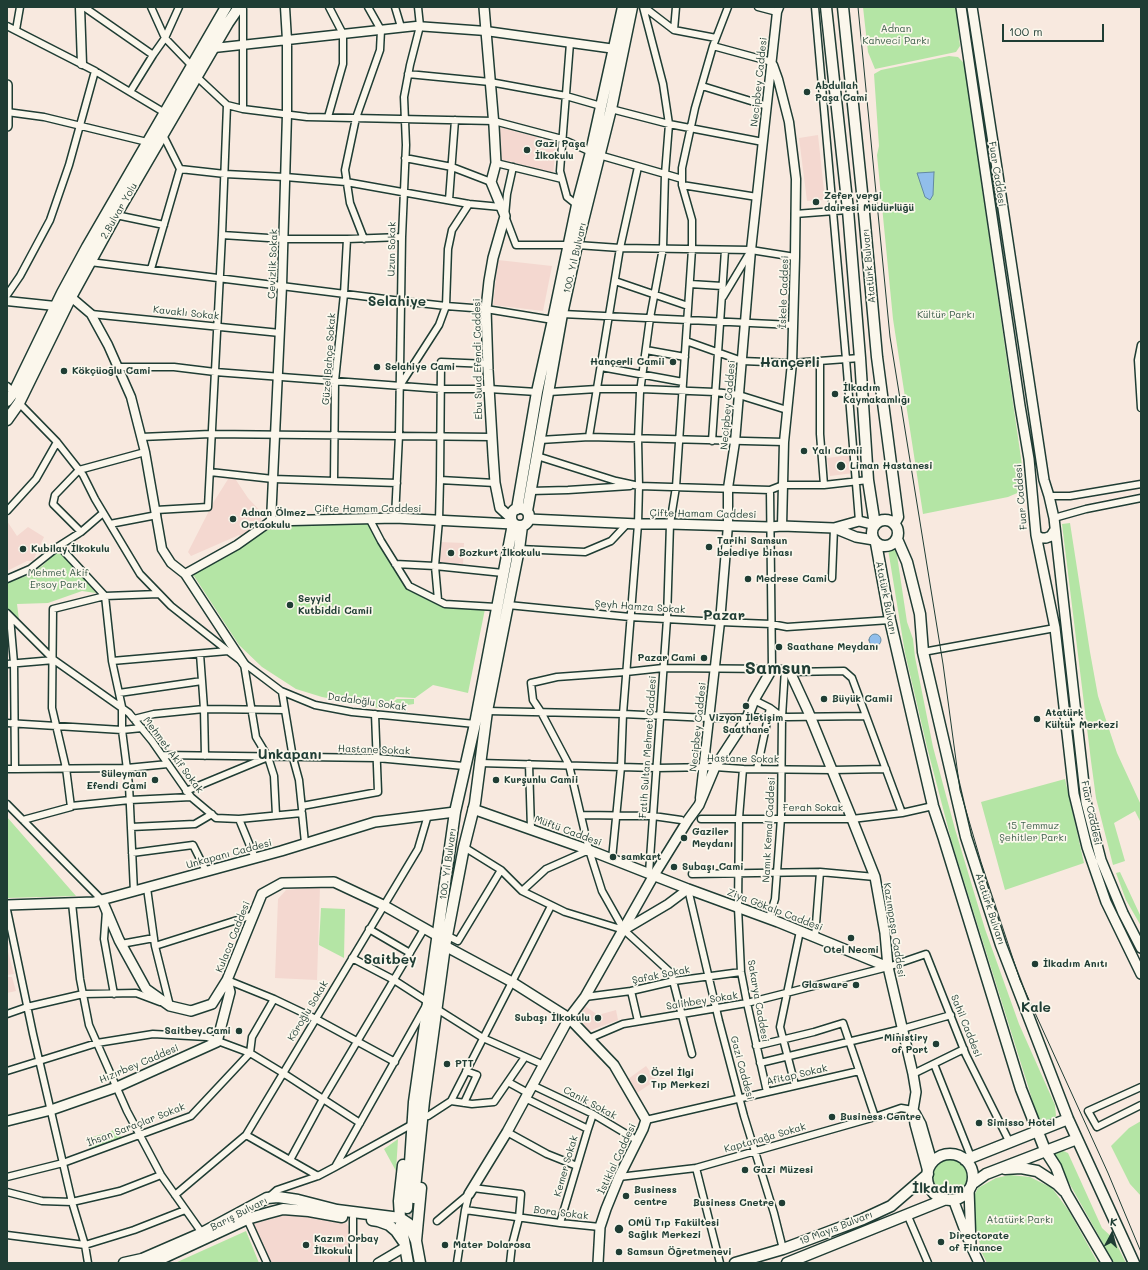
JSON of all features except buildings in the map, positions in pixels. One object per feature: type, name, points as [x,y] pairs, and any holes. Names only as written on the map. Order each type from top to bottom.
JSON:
[{"type":"main road","name":"2.Bulvar Yolu","points":[[7,401],[10,389],[87,248],[226,7]]},
{"type":"main road","name":"100. Yıl Bulvarı","points":[[410,1206],[418,1151],[419,1102],[428,1002],[444,940],[474,806],[487,711],[519,549],[522,508],[517,509],[537,392],[553,320],[595,154],[601,106],[615,49],[623,7]]},
{"type":"main road","name":"100. Yıl Bulvarı","points":[[419,1102],[437,1009],[454,815],[457,799],[475,724],[503,573],[530,491],[562,314],[573,245],[577,205],[611,110],[632,7]]},
{"type":"main road","name":"Atatürk Bulvarı","points":[[826,7],[848,210],[868,480],[875,525]]},
{"type":"main road","name":"Atatürk Bulvarı","points":[[843,7],[877,357],[898,517],[894,524]]},
{"type":"main road","name":"Fuar Caddesi","points":[[961,7],[1029,459],[1036,535],[1055,628],[1074,794],[1087,847],[1106,902],[1141,974]]},
{"type":"main road","name":"Fuar Caddesi","points":[[972,7],[1044,480],[1054,518],[1054,531],[1086,802],[1101,860],[1123,913],[1141,948]]},
{"type":"main road","points":[[486,8],[486,31],[496,163],[491,182],[505,216]]},
{"type":"main road","name":"2.Bulvar Yolu","points":[[7,420],[19,403],[71,297],[116,215],[214,48],[241,9]]},
{"type":"main road","points":[[7,85],[7,126]]},
{"type":"main road","name":"Ebu Suud Efendi Caddesi","points":[[505,216],[493,258],[486,309],[489,389],[496,483],[500,508],[521,520]]},
{"type":"main road","points":[[1032,500],[1040,495],[1049,496]]},
{"type":"main road","name":"Çifte Hamam Caddesi","points":[[271,521],[395,518],[834,528],[857,522],[875,525]]},
{"type":"main road","points":[[834,528],[856,537],[885,546],[890,546],[897,539],[898,531],[894,524],[882,521],[875,525],[872,532],[875,542]]},
{"type":"main road","points":[[856,537],[857,522]]},
{"type":"main road","points":[[1036,535],[1041,538],[1046,538],[1052,536],[1054,531]]},
{"type":"main road","name":"Atatürk Bulvarı","points":[[897,539],[907,562],[920,614],[923,652],[966,837],[1001,945],[1068,1119],[1134,1263]]},
{"type":"main road","name":"Atatürk Bulvarı","points":[[875,542],[890,620],[933,806],[1021,1089],[1045,1150],[1056,1167],[1066,1193],[1107,1263]]},
{"type":"main road","points":[[471,1191],[507,1132],[569,1018],[585,997],[624,930],[651,874],[699,805],[715,767],[747,718],[754,700],[772,669]]},
{"type":"main road","name":"Kazımpaşa Caddesi","points":[[788,671],[810,717],[875,876],[885,933],[888,967],[916,1092],[913,1110]]},
{"type":"main road","points":[[457,799],[474,806]]},
{"type":"main road","name":"Müftü Caddesi","points":[[474,806],[651,874]]},
{"type":"main road","name":"Unkapanı Caddesi","points":[[7,905],[94,902],[255,858],[375,822],[428,815],[454,815]]},
{"type":"main road","points":[[454,815],[471,821]]},
{"type":"main road","name":"Ziya Gökalp Caddesi","points":[[651,874],[769,918],[888,967]]},
{"type":"main road","name":"Kulaca Caddesi","points":[[102,900],[122,944],[146,990],[170,1006],[191,1011],[212,1004],[227,980],[262,894],[282,883],[334,882],[384,905],[444,940],[569,1018]]},
{"type":"main road","points":[[217,1042],[230,992],[227,980]]},
{"type":"main road","name":"İstiklal Caddesi","points":[[569,1018],[590,1038],[614,1065],[646,1120],[638,1141],[619,1177],[606,1209],[600,1227],[598,1263]]},
{"type":"main road","name":"Hızırbey Caddesi","points":[[7,1121],[51,1110],[117,1088],[217,1042]]},
{"type":"main road","points":[[408,1263],[404,1244],[402,1220],[410,1206],[428,1116],[419,1102]]},
{"type":"main road","points":[[419,1102],[409,1126],[405,1148],[410,1206],[420,1263]]},
{"type":"main road","points":[[913,1110],[922,1124],[929,1169],[929,1186],[939,1197],[949,1199],[959,1198],[986,1174],[1045,1150],[1078,1139]]},
{"type":"main road","points":[[929,1169],[938,1158],[944,1155],[952,1154],[968,1158],[1068,1119]]},
{"type":"main road","points":[[968,1158],[973,1177],[970,1187],[971,1246]]},
{"type":"main road","points":[[999,1169],[1021,1168],[1037,1171],[1057,1184],[1066,1193]]},
{"type":"main road","name":"19 Mayıs Bulvarı","points":[[735,1263],[783,1249],[863,1219],[891,1206],[929,1169]]},
{"type":"main road","name":"Barış Bulvarı","points":[[124,1263],[142,1259],[202,1233],[267,1198],[291,1199],[382,1219],[396,1230],[404,1244]]},
{"type":"main road","points":[[949,1199],[979,1263]]},
{"type":"main road","name":"19 Mayıs Bulvarı","points":[[787,1263],[907,1214],[949,1199]]},
{"type":"main road","points":[[382,1219],[397,1208],[410,1206]]},
{"type":"main road","points":[[402,1220],[415,1214],[410,1206]]},
{"type":"main road","name":"Barış Bulvarı","points":[[152,1263],[247,1219],[284,1209],[309,1211],[353,1218],[402,1220]]},
{"type":"main road","points":[[402,1220],[409,1224],[416,1241]]},
{"type":"street","points":[[16,30],[20,7]]},
{"type":"street","points":[[80,7],[82,64]]},
{"type":"street","points":[[84,7],[154,55]]},
{"type":"street","points":[[151,7],[165,38],[192,66],[197,77],[227,105],[243,109],[328,117],[494,121],[562,139],[595,154],[665,174],[682,182],[757,197]]},
{"type":"street","points":[[130,92],[165,38],[179,7]]},
{"type":"street","name":"Cevizlik Sokak","points":[[271,521],[286,177],[287,40],[284,7]]},
{"type":"street","points":[[328,117],[343,64],[343,34],[329,7]]},
{"type":"street","points":[[364,239],[350,203],[345,170],[356,118],[380,50],[381,30],[368,7]]},
{"type":"street","points":[[395,7],[401,27]]},
{"type":"street","name":"Uzun Sokak","points":[[395,518],[399,435],[402,237],[405,158],[404,97],[420,26],[418,7]]},
{"type":"street","points":[[644,7],[674,30],[716,38]]},
{"type":"street","points":[[612,860],[621,767],[623,714],[638,524],[638,439],[641,389],[650,318],[663,248],[665,174],[669,124],[663,84],[644,7]]},
{"type":"street","points":[[674,30],[676,7]]},
{"type":"street","name":"Fatih Sultan Mehmet Caddesi","points":[[651,874],[656,768],[667,619],[670,524],[676,487],[692,249],[692,220],[682,182],[682,168],[713,46],[728,7]]},
{"type":"street","points":[[758,7],[778,10]]},
{"type":"street","points":[[814,7],[857,482],[857,522]]},
{"type":"street","points":[[241,9],[243,45],[243,109]]},
{"type":"street","name":"Necipbey Caddesi","points":[[699,805],[720,622],[728,525],[728,488],[735,442],[751,250],[778,10]]},
{"type":"street","points":[[7,26],[95,71],[165,113]]},
{"type":"street","points":[[214,48],[420,26],[486,31],[615,49]]},
{"type":"street","points":[[570,43],[560,171],[567,197],[577,205]]},
{"type":"street","points":[[713,46],[772,62]]},
{"type":"street","name":"İskele Caddesi","points":[[772,62],[789,122],[796,179],[792,362],[784,442],[782,526]]},
{"type":"street","points":[[7,295],[20,276],[50,220],[69,166],[95,71]]},
{"type":"street","points":[[408,74],[490,82],[566,96],[601,106]]},
{"type":"street","points":[[702,86],[767,106]]},
{"type":"street","points":[[110,524],[156,513],[208,507],[225,174],[227,105]]},
{"type":"street","points":[[611,110],[669,124],[763,142]]},
{"type":"street","points":[[7,112],[44,117],[147,142]]},
{"type":"street","points":[[449,200],[455,120]]},
{"type":"street","points":[[151,270],[180,169],[163,135]]},
{"type":"street","points":[[405,158],[452,168],[491,182]]},
{"type":"street","points":[[496,163],[562,179]]},
{"type":"street","points":[[513,167],[507,194],[505,216],[516,245],[573,245],[620,248],[751,250],[795,257]]},
{"type":"street","points":[[589,437],[620,248],[638,167]]},
{"type":"street","points":[[180,169],[225,174],[346,182],[469,204],[501,207]]},
{"type":"street","points":[[400,385],[439,325],[446,306],[448,249],[452,230],[469,204]]},
{"type":"street","points":[[795,214],[848,210]]},
{"type":"street","points":[[116,215],[164,225]]},
{"type":"street","points":[[222,235],[284,239],[364,239],[402,237]]},
{"type":"street","name":"Güzel Bahçe Sokak","points":[[334,481],[335,381],[344,294],[347,239]]},
{"type":"street","points":[[712,441],[725,250]]},
{"type":"street","points":[[721,299],[751,250]]},
{"type":"street","points":[[90,262],[401,301],[486,309],[553,320]]},
{"type":"street","points":[[615,281],[688,306]]},
{"type":"street","points":[[690,284],[722,286]]},
{"type":"street","points":[[71,297],[91,314],[108,345],[131,397],[145,452],[162,549],[171,563],[185,574],[244,664],[256,737],[268,757],[274,776],[276,816]]},
{"type":"street","points":[[7,301],[55,306]]},
{"type":"street","name":"Kavaklı Sokak","points":[[91,314],[280,333]]},
{"type":"street","points":[[562,314],[793,324]]},
{"type":"street","points":[[686,341],[742,361],[792,362],[860,358]]},
{"type":"street","points":[[1141,345],[1138,360],[1141,408]]},
{"type":"street","points":[[646,350],[685,357]]},
{"type":"street","points":[[820,361],[820,434],[824,485]]},
{"type":"street","points":[[438,600],[435,566],[439,520],[441,362],[488,364]]},
{"type":"street","points":[[118,367],[174,366],[215,372],[441,389],[489,389],[537,392]]},
{"type":"street","points":[[601,367],[683,382]]},
{"type":"street","points":[[549,392],[597,389],[715,392],[739,395],[787,410]]},
{"type":"street","name":"Dadaloğlu Sokak","points":[[19,403],[57,442],[83,475],[103,513],[140,574],[171,606],[282,692],[315,705],[352,712],[475,724]]},
{"type":"street","points":[[141,437],[211,434],[492,437]]},
{"type":"street","points":[[540,440],[589,437],[735,442],[784,442]]},
{"type":"street","points":[[7,511],[36,479],[57,442]]},
{"type":"street","points":[[81,532],[53,504],[55,495],[79,470],[145,452]]},
{"type":"street","points":[[537,456],[616,482],[639,486]]},
{"type":"street","points":[[210,472],[273,479],[397,483]]},
{"type":"street","points":[[440,480],[496,483]]},
{"type":"street","points":[[530,491],[583,490],[639,486],[770,490],[783,485],[824,485],[868,480]]},
{"type":"street","points":[[1049,496],[1070,496],[1127,488],[1141,484]]},
{"type":"street","points":[[1127,488],[1128,500]]},
{"type":"street","points":[[770,490],[772,669]]},
{"type":"street","points":[[1054,518],[1076,511],[1141,498]]},
{"type":"street","points":[[7,579],[30,569],[59,546],[81,532],[103,513]]},
{"type":"street","points":[[369,518],[381,541],[409,586],[444,604],[496,607]]},
{"type":"street","points":[[185,574],[237,546],[271,521]]},
{"type":"street","points":[[519,549],[585,552],[611,541],[627,524]]},
{"type":"street","points":[[832,578],[834,528]]},
{"type":"street","points":[[59,546],[105,596],[112,661],[122,707],[122,730],[130,800],[134,892]]},
{"type":"street","points":[[395,564],[435,566],[503,573]]},
{"type":"street","points":[[71,806],[66,768],[52,708],[54,660],[53,609],[105,596],[159,594]]},
{"type":"street","name":"Şeyh Hamza Sokak","points":[[508,605],[630,617],[771,624],[787,627],[890,620]]},
{"type":"street","points":[[9,615],[10,664],[15,723],[15,769]]},
{"type":"street","name":"Mehmet Akif Sokak","points":[[9,615],[54,660],[122,707],[142,728],[190,797],[216,818],[239,819],[276,816],[378,792],[377,758]]},
{"type":"street","points":[[923,652],[1055,628]]},
{"type":"street","points":[[112,661],[228,651]]},
{"type":"street","points":[[200,654],[204,709],[205,756]]},
{"type":"street","points":[[10,664],[54,660]]},
{"type":"street","points":[[692,1054],[683,1014],[671,973],[624,930],[602,891],[589,850],[582,815],[569,765],[533,700],[531,683],[557,677],[663,668],[844,671],[852,678],[902,813]]},
{"type":"street","name":"Namık Kemal Caddesi","points":[[769,918],[774,899],[781,818],[782,717],[788,671]]},
{"type":"street","points":[[119,694],[202,681]]},
{"type":"street","points":[[282,692],[293,758],[299,780],[305,843]]},
{"type":"street","points":[[754,700],[770,708],[782,717]]},
{"type":"street","points":[[757,769],[770,708]]},
{"type":"street","points":[[134,719],[154,714],[204,709],[285,710]]},
{"type":"street","points":[[487,711],[623,714],[709,718],[866,716]]},
{"type":"street","points":[[375,714],[377,758]]},
{"type":"street","points":[[7,723],[122,730],[142,728]]},
{"type":"street","name":"Hastane Sokak","points":[[162,755],[377,758],[464,766]]},
{"type":"street","points":[[186,791],[268,757]]},
{"type":"street","name":"Hastane Sokak","points":[[480,763],[656,768],[715,767],[743,769],[886,769]]},
{"type":"street","points":[[7,769],[127,768],[168,764]]},
{"type":"street","points":[[529,764],[531,829]]},
{"type":"street","name":"Sakarya Caddesi","points":[[743,769],[739,818],[738,874],[741,972],[746,1003],[766,1092]]},
{"type":"street","points":[[22,820],[71,806],[130,800],[190,797]]},
{"type":"street","points":[[7,804],[102,900]]},
{"type":"street","name":"Ferah Sokak","points":[[701,819],[852,819],[902,813],[933,806]]},
{"type":"street","points":[[131,827],[195,824],[212,814]]},
{"type":"street","name":"Köroğlu Sokak","points":[[175,1195],[246,1135],[418,849],[428,815]]},
{"type":"street","points":[[582,815],[653,816],[681,820]]},
{"type":"street","points":[[239,819],[255,858]]},
{"type":"street","points":[[132,853],[193,845],[206,871]]},
{"type":"street","points":[[464,847],[500,870],[522,891],[565,912],[624,930],[668,904],[688,889]]},
{"type":"street","points":[[522,891],[546,869],[589,850]]},
{"type":"street","points":[[444,940],[458,941],[500,870]]},
{"type":"street","points":[[692,874],[820,872],[875,876]]},
{"type":"street","points":[[815,937],[820,872]]},
{"type":"street","points":[[147,888],[155,946],[170,1006]]},
{"type":"street","name":"Gazi Caddesi","points":[[688,889],[716,1009],[739,1098],[783,1249]]},
{"type":"street","points":[[72,903],[80,979],[89,1025],[140,1136],[161,1175],[202,1233]]},
{"type":"street","points":[[428,1116],[451,1101],[551,906]]},
{"type":"street","points":[[7,910],[39,1062],[72,1202],[85,1245],[88,1263]]},
{"type":"street","points":[[106,910],[104,938],[114,994]]},
{"type":"street","points":[[155,946],[253,915]]},
{"type":"street","points":[[369,929],[410,953]]},
{"type":"street","points":[[290,1160],[323,1099],[424,929]]},
{"type":"street","points":[[796,1085],[780,1027],[800,931]]},
{"type":"street","points":[[122,944],[154,938]]},
{"type":"street","name":"Sahil Caddesi","points":[[888,967],[926,954],[964,1050],[1009,1141]]},
{"type":"street","points":[[335,1167],[428,1002],[394,980],[352,958]]},
{"type":"street","name":"Salihbey Sokak","points":[[590,1038],[623,1024],[746,1003],[888,967]]},
{"type":"street","name":"Şafak Sokak","points":[[585,997],[631,991],[674,981],[741,972]]},
{"type":"street","points":[[227,980],[274,999],[316,1019],[395,1062]]},
{"type":"street","points":[[631,991],[638,1021]]},
{"type":"street","points":[[7,1014],[27,1007],[83,994],[136,993],[170,1006]]},
{"type":"street","points":[[250,1053],[252,1038],[274,999]]},
{"type":"street","points":[[437,1009],[483,1038],[544,1065]]},
{"type":"street","points":[[760,1063],[788,1055],[902,1029],[950,1015]]},
{"type":"street","points":[[756,1046],[783,1038],[814,1032],[843,1023],[875,1117]]},
{"type":"street","points":[[7,1071],[97,1043],[152,1034],[207,1037],[250,1053],[360,1123]]},
{"type":"street","points":[[913,1074],[964,1050]]},
{"type":"street","name":"İhsan Saraçlar Sokak","points":[[7,1177],[63,1163],[140,1136],[190,1116],[250,1053]]},
{"type":"street","points":[[451,1101],[472,1104],[494,1102],[525,1057]]},
{"type":"street","points":[[934,1064],[968,1158]]},
{"type":"street","points":[[464,1103],[477,1075],[466,1071]]},
{"type":"street","name":"Afitap Sokak","points":[[646,1120],[859,1071]]},
{"type":"street","points":[[508,1082],[529,1092],[588,1129]]},
{"type":"street","points":[[1141,1087],[1088,1110],[1097,1127],[1141,1106]]},
{"type":"street","name":"Canik Sokak","points":[[529,1092],[593,1114],[638,1141]]},
{"type":"street","name":"Kaptanağa Sokak","points":[[619,1177],[696,1168],[875,1117],[901,1108],[913,1110]]},
{"type":"street","name":"Kemer Sokak","points":[[560,1223],[593,1114]]},
{"type":"street","points":[[267,1198],[277,1190],[318,1176],[409,1126]]},
{"type":"street","points":[[507,1132],[547,1154],[577,1166]]},
{"type":"street","points":[[246,1135],[318,1176]]},
{"type":"street","points":[[696,1168],[720,1263]]},
{"type":"street","points":[[7,1192],[42,1201],[72,1202],[120,1191],[161,1175]]},
{"type":"street","points":[[457,1263],[465,1210],[471,1191]]},
{"type":"street","points":[[437,1221],[471,1191],[521,1194],[519,1218],[512,1245],[510,1263]]},
{"type":"street","points":[[7,1235],[85,1245],[134,1230],[185,1210]]},
{"type":"street","name":"Bora Sokak","points":[[465,1210],[600,1227]]},
{"type":"street","points":[[907,1214],[928,1263]]},
{"type":"street","points":[[353,1218],[353,1263]]},
{"type":"street","points":[[247,1219],[268,1263]]},
{"type":"street","points":[[378,1263],[404,1244]]},
{"type":"shaded area","name":"Gazi Paşa İlkokulu","points":[[503,128],[556,142],[553,175],[498,159],[497,129]]},
{"type":"shaded area","points":[[818,135],[825,200],[807,201],[799,138]]},
{"type":"shaded area","points":[[498,260],[552,266],[543,311],[493,305]]},
{"type":"shaded area","name":"Liman Hastanesi","points":[[851,455],[854,473],[830,476],[827,458]]},
{"type":"shaded area","name":"Adnan Ölmez Ortaokulu","points":[[230,476],[234,477],[248,498],[262,513],[260,524],[242,537],[239,535],[191,556],[188,552],[213,503]]},
{"type":"shaded area","name":"Kubilay İlkokulu","points":[[7,521],[17,536],[28,527],[44,537],[33,561],[27,561],[7,571]]},
{"type":"shaded area","name":"Bozkurt İlkokulu","points":[[439,542],[464,543],[463,566],[438,564]]},
{"type":"shaded area","points":[[320,887],[317,980],[275,978],[278,899],[286,890]]},
{"type":"shaded area","points":[[7,948],[14,974],[7,975]]},
{"type":"shaded area","points":[[7,977],[12,977],[16,991],[7,993]]},
{"type":"shaded area","name":"Subaşı İlkokulu","points":[[582,1004],[598,1015],[616,1010],[618,1020],[589,1031],[576,1015]]},
{"type":"shaded area","name":"Özel İlgi Tıp Merkezi","points":[[646,1066],[656,1080],[637,1093],[628,1079]]},
{"type":"shaded area","name":"Kazım Orbay İlkokulu","points":[[284,1215],[305,1215],[346,1223],[349,1227],[348,1263],[271,1263],[253,1224]]},
{"type":"green space","name":"Adnan Kahveci Parkı","points":[[863,7],[956,7],[960,46],[956,52],[875,69],[868,52]]},
{"type":"green space","name":"Kültür Parkı","points":[[949,56],[958,57],[964,63],[1024,479],[1022,491],[1008,497],[923,514],[893,319],[877,155],[879,146],[874,74],[881,70]]},
{"type":"green space","points":[[368,521],[408,588],[444,606],[485,609],[468,693],[433,685],[415,698],[396,697],[384,709],[322,697],[296,689],[262,667],[239,645],[192,573],[275,526]]},
{"type":"green space","points":[[1070,523],[1098,696],[1117,753],[1141,805],[1141,823],[1135,811],[1114,823],[1125,861],[1113,865],[1096,798],[1091,761],[1062,524]]},
{"type":"green space","points":[[895,542],[907,622],[913,639],[915,657],[933,747],[955,829],[985,929],[1019,1024],[1055,1105],[1056,1116],[1053,1121],[1046,1125],[1041,1124],[1033,1102],[952,843],[927,747],[905,653],[887,543]]},
{"type":"green space","name":"Mehmet Akif Ersoy Parkı","points":[[59,551],[96,593],[82,591],[48,603],[17,604],[19,620],[7,609],[7,583],[26,576],[42,566]]},
{"type":"green space","points":[[397,699],[414,699],[414,704],[386,708]]},
{"type":"green space","name":"15 Temmuz Şehitler Parkı","points":[[1065,779],[1084,863],[1005,890],[981,802]]},
{"type":"green space","points":[[7,817],[76,896],[7,898]]},
{"type":"green space","points":[[1120,872],[1141,917],[1141,926],[1126,900],[1116,873]]},
{"type":"green space","points":[[321,908],[345,909],[344,958],[319,945]]},
{"type":"green space","points":[[1141,1121],[1141,1196],[1130,1184],[1111,1146],[1129,1128]]},
{"type":"green space","points":[[117,1129],[122,1138],[91,1150],[87,1139]]},
{"type":"green space","points":[[398,1139],[396,1171],[384,1149]]},
{"type":"green space","points":[[1059,1149],[1068,1153],[1102,1228],[1114,1239],[1126,1263],[1114,1263],[1054,1156],[1055,1151]]},
{"type":"green space","points":[[947,1159],[953,1159],[957,1160],[964,1166],[967,1176],[966,1183],[960,1190],[953,1193],[947,1193],[943,1192],[936,1186],[933,1179],[933,1173],[934,1169],[940,1162]]},
{"type":"green space","name":"Atatürk Parkı","points":[[1010,1175],[1030,1177],[1052,1188],[1069,1211],[1098,1263],[987,1263],[982,1253],[972,1212],[973,1198],[978,1188],[996,1178]]},
{"type":"green space","points":[[246,1231],[259,1263],[175,1263]]},
{"type":"water","points":[[934,172],[933,195],[930,200],[925,197],[917,173]]},
{"type":"water","points":[[875,634],[879,636],[881,640],[879,644],[875,646],[871,644],[869,640],[871,636]]},
{"type":"tunnel","points":[[414,1208],[414,1227]]},
{"type":"tram line","points":[[858,7],[890,337],[943,664],[960,790],[981,862],[1020,980],[1108,1173],[1141,1252]]},
{"type":"place","name":"Abdullah Paşa Cami","points":[[807,92]]},
{"type":"place","name":"Gazi Paşa İlkokulu","points":[[527,150]]},
{"type":"place","name":"Zefer vergi dairesi Müdürlüğü","points":[[816,202]]},
{"type":"place","name":"Hançerli Camii","points":[[673,362]]},
{"type":"place","name":"Selahiye Cami","points":[[377,367]]},
{"type":"place","name":"Kökçüoğlu Cami","points":[[64,371]]},
{"type":"place","name":"İlkadım Kaymakamlığı","points":[[835,394]]},
{"type":"place","name":"Yalı Camii","points":[[804,451]]},
{"type":"place","name":"Liman Hastanesi","points":[[841,466]]},
{"type":"place","name":"Adnan Ölmez Ortaokulu","points":[[233,519]]},
{"type":"place","name":"Tarihi Samsun belediye binası","points":[[709,547]]},
{"type":"place","name":"Kubilay İlkokulu","points":[[23,549]]},
{"type":"place","name":"Bozkurt İlkokulu","points":[[451,553]]},
{"type":"place","name":"Medrese Cami","points":[[748,579]]},
{"type":"place","name":"Seyyid Kutbiddi Camii","points":[[290,605]]},
{"type":"place","name":"Saathane Meydanı","points":[[779,647]]},
{"type":"place","name":"Pazar Cami","points":[[704,658]]},
{"type":"place","name":"Büyük Camii","points":[[824,699]]},
{"type":"place","name":"Vizyon İletişim Saathane","points":[[746,706]]},
{"type":"place","name":"Atatürk Kültür Merkezi","points":[[1037,719]]},
{"type":"place","name":"Süleyman Efendi Cami","points":[[155,780]]},
{"type":"place","name":"Kurşunlu Camii","points":[[496,780]]},
{"type":"place","name":"Gaziler Meydanı","points":[[684,838]]},
{"type":"place","name":"samkart","points":[[613,857]]},
{"type":"place","name":"Subaşı Cami","points":[[674,867]]},
{"type":"place","name":"Otel Necmi","points":[[851,938]]},
{"type":"place","name":"İlkadım Anıtı","points":[[1035,964]]},
{"type":"place","name":"Glasware","points":[[856,985]]},
{"type":"place","name":"Subaşı İlkokulu","points":[[598,1018]]},
{"type":"place","name":"Saitbey Cami","points":[[239,1031]]},
{"type":"place","name":"Ministiry of Port","points":[[936,1044]]},
{"type":"place","name":"PTT","points":[[447,1064]]},
{"type":"place","name":"Özel İlgi Tıp Merkezi","points":[[642,1079]]},
{"type":"place","name":"Business Centre","points":[[832,1117]]},
{"type":"place","name":"Simisso Hotel","points":[[979,1123]]},
{"type":"place","name":"Gazi Müzesi","points":[[745,1170]]},
{"type":"place","name":"Business centre","points":[[626,1196]]},
{"type":"place","name":"Business Cnetre","points":[[782,1203]]},
{"type":"place","name":"OMÜ Tıp Fakültesi Sağlık Merkezi","points":[[619,1229]]},
{"type":"place","name":"Directorate of Finance","points":[[941,1242]]},
{"type":"place","name":"Kazım Orbay İlkokulu","points":[[306,1245]]},
{"type":"place","name":"Mater Dolarosa","points":[[445,1245]]},
{"type":"place","name":"Samsun Öğretmenevi","points":[[619,1252]]},
{"type":"district","name":"Selahiye","points":[[397,302]]},
{"type":"district","name":"Hançerli","points":[[790,363]]},
{"type":"district","name":"Pazar","points":[[724,616]]},
{"type":"district","name":"Samsun","points":[[778,668]]},
{"type":"district","name":"Unkapanı","points":[[290,755]]},
{"type":"district","name":"Saitbey","points":[[390,960]]},
{"type":"district","name":"Kale","points":[[1036,1008]]},
{"type":"district","name":"İlkadım","points":[[938,1189]]}]
